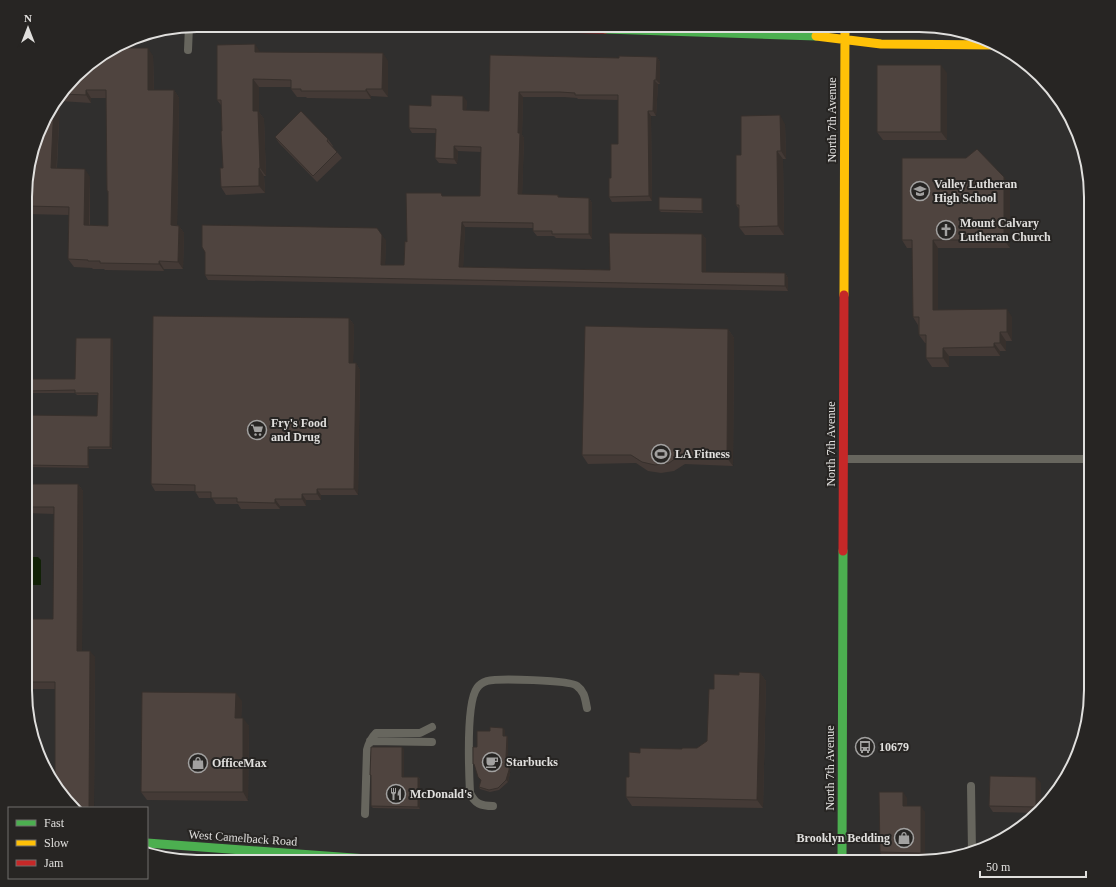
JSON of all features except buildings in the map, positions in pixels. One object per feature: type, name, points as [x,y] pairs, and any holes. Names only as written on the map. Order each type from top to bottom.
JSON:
[{"type":"main road","points":[[702,32],[818,36],[881,44],[982,45]]},
{"type":"main road","name":"North 7th Avenue","points":[[842,855],[845,32]]},
{"type":"main road","name":"West Camelback Road","points":[[148,843],[312,855]]},
{"type":"lane","points":[[188,50],[189,32]]},
{"type":"lane","points":[[843,459],[1084,459]]},
{"type":"lane","points":[[493,806],[483,806],[474,801],[470,793],[471,712],[473,696],[478,686],[487,682],[499,680],[564,682],[576,685],[584,693],[587,708]]},
{"type":"lane","points":[[365,814],[367,750],[370,740],[376,733],[420,733],[432,727]]},
{"type":"lane","points":[[370,740],[432,742]]},
{"type":"lane","points":[[971,786],[972,846]]},
{"type":"shaded area","points":[[38,557],[41,560],[41,585],[32,585],[32,558]]},
{"type":"traffic: fast","points":[[695,32],[816,36]]},
{"type":"traffic: fast","points":[[842,855],[843,551]]},
{"type":"traffic: fast","points":[[148,843],[312,855]]},
{"type":"traffic: slow","points":[[844,295],[845,32]]},
{"type":"traffic: slow","points":[[816,36],[881,44],[982,45]]},
{"type":"traffic: jam","points":[[843,551],[844,295]]},
{"type":"place","name":"Valley Lutheran High School","points":[[920,191]]},
{"type":"place","name":"Mount Calvary Lutheran Church","points":[[946,230]]},
{"type":"place","name":"Fry's Food and Drug","points":[[257,430]]},
{"type":"place","name":"LA Fitness","points":[[661,454]]},
{"type":"place","name":"10679","points":[[865,747]]},
{"type":"place","name":"Starbucks","points":[[492,762]]},
{"type":"place","name":"OfficeMax","points":[[198,763]]},
{"type":"place","name":"McDonald's","points":[[396,794]]},
{"type":"place","name":"Brooklyn Bedding","points":[[904,838]]}]
